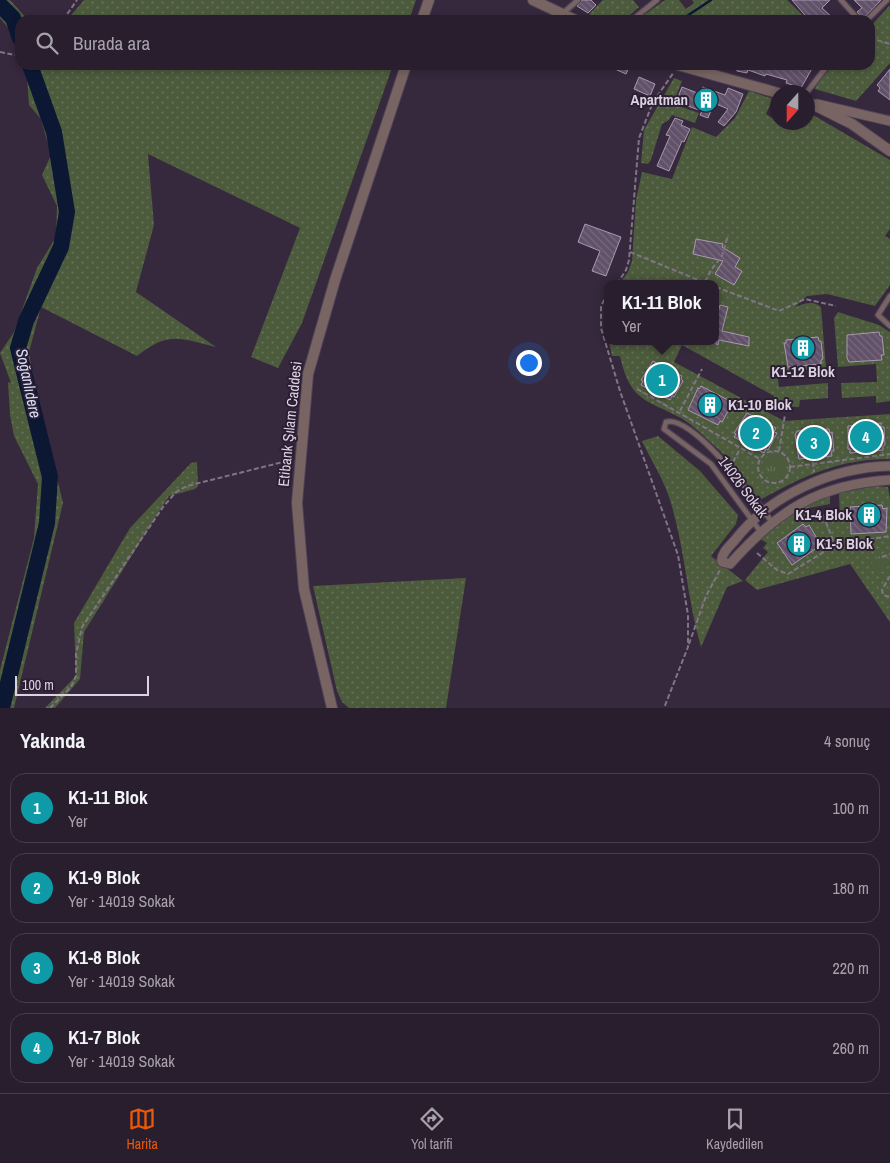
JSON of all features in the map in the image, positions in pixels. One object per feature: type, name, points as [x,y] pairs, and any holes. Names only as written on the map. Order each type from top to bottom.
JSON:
[{"type":"street","points":[[424,15],[429,0]]},
{"type":"street","points":[[533,0],[562,14]]},
{"type":"street","name":"Etibank Şılam Caddesi","points":[[332,708],[304,589],[297,503],[308,374],[335,280],[404,70]]},
{"type":"street","points":[[696,70],[770,91]]},
{"type":"street","points":[[815,104],[890,120]]},
{"type":"street","points":[[815,106],[852,124],[890,150]]},
{"type":"street","points":[[890,466],[836,474],[806,486],[763,511],[722,556],[723,564],[730,564],[760,531],[807,499],[857,482],[890,480]]},
{"type":"lane","points":[[562,14],[578,0]]},
{"type":"lane","points":[[638,15],[657,0]]},
{"type":"lane","points":[[841,0],[854,15]]},
{"type":"lane","points":[[872,15],[887,0]]},
{"type":"lane","points":[[812,85],[824,70]]},
{"type":"lane","points":[[890,296],[878,312],[880,318],[890,326]]},
{"type":"lane","name":"14026 Sokak","points":[[760,531],[712,464],[666,431],[664,424],[670,421],[683,427],[716,453],[772,522]]},
{"type":"path","points":[[66,15],[77,0]]},
{"type":"path","points":[[875,40],[890,44]]},
{"type":"path","points":[[0,52],[15,55]]},
{"type":"path","points":[[620,280],[626,270],[630,252],[639,138],[654,102],[675,70]]},
{"type":"path","points":[[707,280],[711,270],[722,256],[728,236]]},
{"type":"path","points":[[630,252],[699,280]]},
{"type":"path","points":[[719,288],[779,311],[805,299],[836,306]]},
{"type":"path","points":[[604,302],[601,328],[604,338]]},
{"type":"path","points":[[606,345],[620,391],[678,555],[688,615],[688,647]]},
{"type":"path","points":[[679,412],[702,369]]},
{"type":"path","points":[[637,389],[760,459]]},
{"type":"path","points":[[779,451],[785,415]]},
{"type":"path","points":[[730,469],[741,448]]},
{"type":"path","points":[[779,451],[787,457],[790,467],[783,480],[769,482],[764,479],[758,470],[760,459],[768,452],[779,451]]},
{"type":"path","points":[[790,467],[890,454]]},
{"type":"path","points":[[50,708],[72,687],[76,676],[76,654],[82,628],[156,517],[176,492],[187,486],[301,458]]},
{"type":"path","points":[[823,515],[835,544]]},
{"type":"path","points":[[757,553],[777,570],[788,574],[835,544],[890,536]]},
{"type":"path","points":[[882,557],[890,554]]},
{"type":"path","points":[[664,708],[706,596],[723,564]]},
{"type":"path","points":[[890,576],[882,590],[883,595],[890,597]]},
{"type":"green space","points":[[0,0],[10,0],[24,15],[15,15],[15,36],[0,18]]},
{"type":"green space","points":[[84,0],[416,0],[411,15],[71,15]]},
{"type":"green space","points":[[603,0],[633,0],[639,7],[630,15],[589,14]]},
{"type":"green space","points":[[665,0],[679,0],[686,9],[694,3],[692,0],[787,0],[803,15],[644,15]]},
{"type":"green space","points":[[890,5],[890,63],[856,101],[815,89],[816,84],[829,70],[875,70],[875,22]]},
{"type":"green space","points":[[31,70],[391,70],[302,323],[278,368],[251,357],[300,228],[148,154],[154,225],[136,292],[216,347],[183,339],[166,340],[157,343],[137,356],[41,307],[29,352],[35,392],[63,503],[14,708],[0,708],[0,670],[34,538],[38,484],[14,436],[10,415],[8,382],[11,383],[0,353],[14,332],[37,268],[56,237],[57,206],[42,175],[51,155],[41,119],[29,105],[27,76]]},
{"type":"green space","points":[[674,78],[682,81],[673,104],[699,113],[695,123],[672,115],[669,120],[662,124],[651,160],[648,164],[641,163],[644,130]]},
{"type":"green space","points":[[749,91],[770,98],[770,105],[766,114],[770,117],[770,130],[815,130],[815,116],[890,160],[890,229],[885,236],[890,239],[890,285],[875,306],[827,294],[807,296],[795,307],[811,303],[821,307],[826,368],[777,372],[779,387],[828,383],[828,398],[800,400],[799,407],[781,406],[772,402],[774,396],[682,345],[719,345],[719,280],[622,280],[628,272],[632,261],[636,200],[642,172],[672,179],[692,127],[716,137],[735,118]]},
{"type":"green space","points":[[838,312],[879,325],[890,332],[890,401],[876,403],[876,396],[842,398],[841,383],[877,382],[876,364],[838,367],[834,318]]},
{"type":"green space","points":[[610,345],[682,345],[674,362],[784,421],[890,414],[890,459],[854,462],[822,470],[760,500],[728,459],[690,424],[649,402],[634,390],[624,371],[620,356],[612,356]]},
{"type":"green space","points":[[658,436],[700,471],[738,515],[736,524],[711,556],[743,581],[727,587],[701,647],[670,500],[642,441]]},
{"type":"green space","points":[[774,455],[783,458],[786,467],[783,476],[774,479],[765,476],[762,467],[765,458]]},
{"type":"green space","points":[[197,462],[198,486],[195,489],[169,496],[84,632],[80,679],[55,708],[45,708],[76,676],[74,623],[130,528],[191,463]]},
{"type":"green space","points":[[876,486],[888,487],[890,499],[890,622],[850,564],[757,590],[745,580],[768,552],[763,548],[767,543],[758,538],[779,520],[830,494],[830,504],[809,508],[812,522],[840,520],[839,493]]},
{"type":"green space","points":[[880,556],[886,558],[888,564],[886,570],[880,572],[874,570],[872,564],[874,558]]},
{"type":"green space","points":[[466,578],[446,708],[349,708],[342,702],[337,691],[313,586]]},
{"type":"building","points":[[582,0],[591,0],[596,5],[588,13],[577,6]]},
{"type":"building","points":[[792,0],[830,0],[822,8],[830,15],[805,15]]},
{"type":"building","points":[[854,0],[881,0],[867,15],[860,15],[857,12],[862,8]]},
{"type":"building","points":[[890,69],[890,100],[878,91],[880,88],[877,85]]},
{"type":"building","points":[[617,70],[628,70],[626,74]]},
{"type":"building","points":[[737,70],[748,70],[747,73],[737,71]]},
{"type":"building","points":[[748,70],[811,70],[803,85],[792,85],[786,83],[787,80],[766,74],[765,76]]},
{"type":"building","points":[[639,77],[655,84],[650,96],[634,89]]},
{"type":"building","points":[[682,87],[700,94],[703,87],[725,95],[728,88],[743,94],[736,112],[724,126],[718,122],[728,109],[714,103],[708,118],[700,115],[702,111],[676,102]]},
{"type":"building","points":[[675,118],[683,121],[681,125],[690,129],[684,142],[682,141],[669,171],[657,166],[670,136],[666,135]]},
{"type":"building","points":[[585,224],[621,237],[606,276],[592,271],[600,251],[578,242]]},
{"type":"building","points":[[696,239],[723,244],[722,247],[740,258],[735,267],[742,271],[734,285],[715,274],[723,261],[693,254]]},
{"type":"building","points":[[720,305],[728,307],[722,331],[749,337],[749,346],[719,340]]},
{"type":"building","points":[[879,332],[880,336],[882,336],[884,355],[881,355],[882,360],[849,362],[847,358],[847,335]]},
{"type":"building","name":"K1-12 Blok","points":[[818,337],[819,341],[821,341],[823,359],[821,364],[788,367],[784,343],[786,343],[786,340]]},
{"type":"building","points":[[653,361],[682,376],[681,379],[683,381],[674,397],[672,396],[670,400],[641,385],[643,381],[641,380]]},
{"type":"building","name":"K1-10 Blok","points":[[701,386],[730,401],[728,404],[731,406],[722,422],[720,421],[718,425],[688,410],[698,388]]},
{"type":"building","points":[[747,413],[776,428],[774,432],[777,433],[768,450],[766,449],[764,453],[734,437],[736,434],[734,433]]},
{"type":"building","points":[[881,423],[881,427],[884,427],[885,445],[883,450],[850,453],[850,449],[848,449],[848,426]]},
{"type":"building","points":[[829,429],[830,433],[832,432],[834,451],[831,451],[832,456],[799,459],[795,435],[797,431]]},
{"type":"building","name":"K1-4 Blok","points":[[882,505],[883,509],[887,508],[886,532],[851,534],[850,507]]},
{"type":"building","name":"K1-5 Blok","points":[[803,524],[806,527],[809,525],[821,545],[792,565],[777,543]]},
{"type":"waterway","name":"Soğanlıdere","points":[[688,15],[711,0]]},
{"type":"waterway","name":"Soğanlıdere","points":[[0,5],[13,18],[15,24]]},
{"type":"waterway","name":"Soğanlıdere","points":[[2,708],[47,523],[50,477],[18,348],[26,321],[61,247],[67,212],[54,132],[32,70]]},
{"type":"place","name":"Apartman","points":[[706,100]]},
{"type":"place","name":"K1-12 Blok","points":[[803,348]]},
{"type":"place","name":"K1-11 Blok","points":[[662,380]]},
{"type":"place","name":"K1-10 Blok","points":[[710,405]]},
{"type":"place","name":"K1-9 Blok","points":[[756,433]]},
{"type":"place","name":"K1-7 Blok","points":[[866,437]]},
{"type":"place","name":"K1-8 Blok","points":[[814,443]]},
{"type":"place","name":"K1-4 Blok","points":[[869,515]]},
{"type":"place","name":"K1-5 Blok","points":[[799,544]]}]
